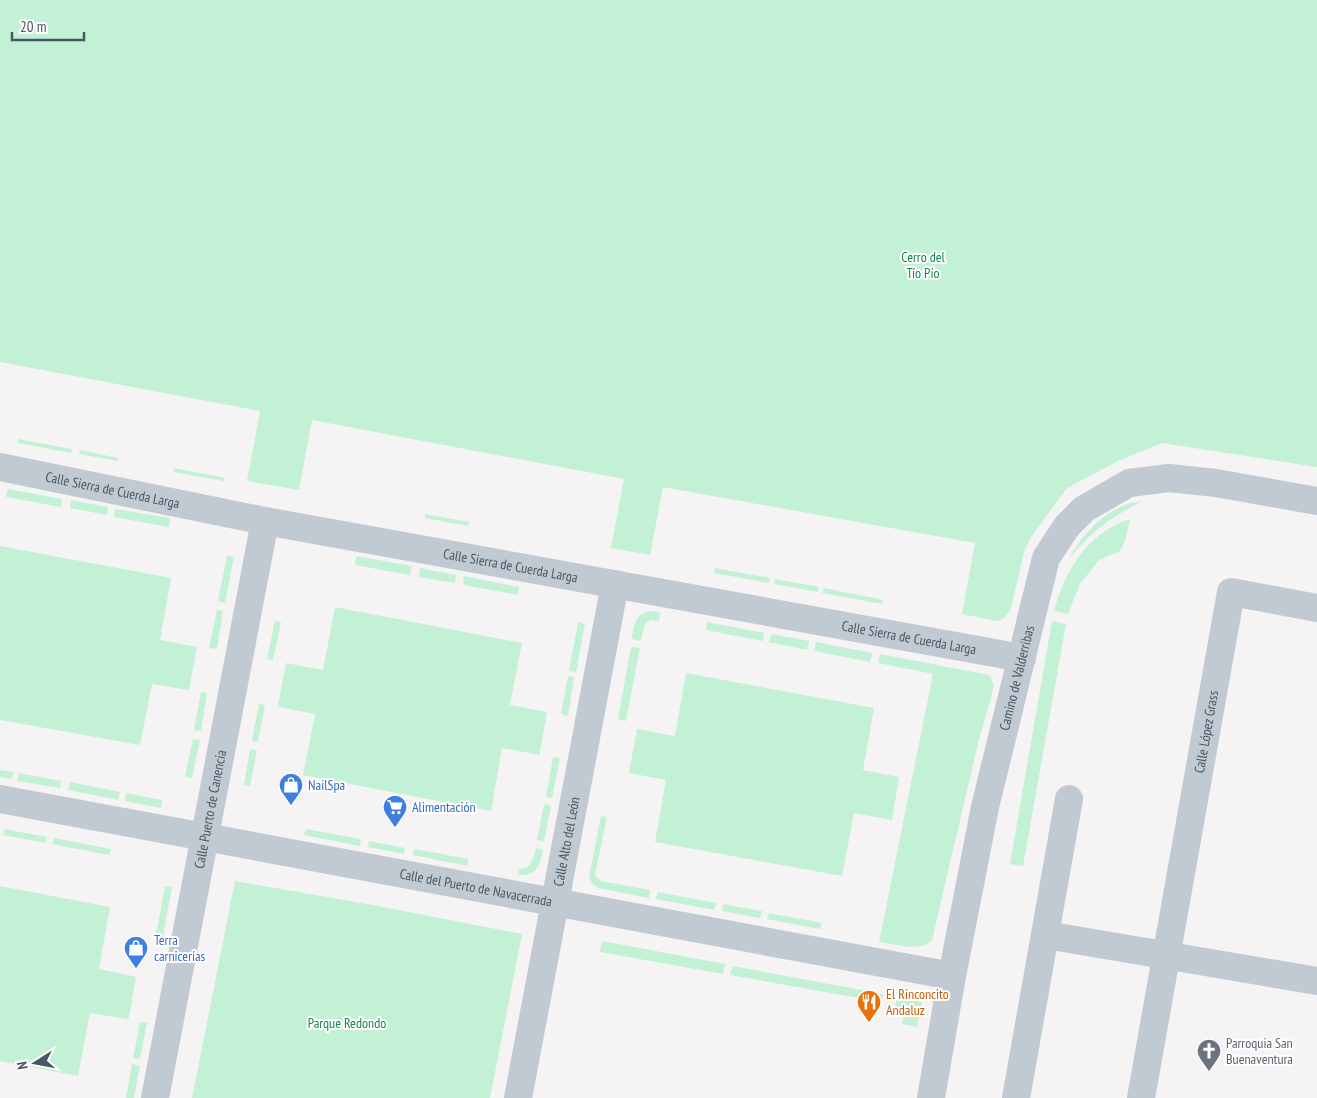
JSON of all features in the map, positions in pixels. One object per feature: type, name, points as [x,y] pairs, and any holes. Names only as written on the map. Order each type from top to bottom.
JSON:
[{"type":"street","name":"Calle Sierra de Cuerda Larga","points":[[0,467],[265,521],[1022,658]]},
{"type":"street","name":"Camino de Valderribas","points":[[931,1098],[952,976],[985,807],[1046,558],[1067,526],[1084,509],[1130,483],[1169,478],[1216,483],[1317,501]]},
{"type":"street","name":"Calle Puerto de Canencia","points":[[155,1098],[265,521]]},
{"type":"street","name":"Calle Alto del León","points":[[518,1098],[615,584]]},
{"type":"street","name":"Calle López Grass","points":[[1141,1098],[1231,592],[1317,608]]},
{"type":"street","name":"Calle del Puerto de Navacerrada","points":[[0,799],[952,976]]},
{"type":"street","points":[[1016,1098],[1069,799]]},
{"type":"street","points":[[1046,935],[1317,981]]},
{"type":"green space","name":"Cerro del Tío Pío","points":[[0,0],[1317,0],[1317,467],[1162,443],[1118,461],[1067,488],[1031,537],[1024,552],[1011,608],[1006,616],[997,621],[962,614],[975,543],[663,487],[650,555],[611,548],[624,479],[312,420],[299,490],[247,481],[260,411],[0,362]]},
{"type":"green space","points":[[18,439],[72,449],[71,453],[18,443]]},
{"type":"green space","points":[[80,450],[118,458],[118,461],[79,454]]},
{"type":"green space","points":[[174,468],[225,478],[224,481],[174,472]]},
{"type":"green space","points":[[8,489],[62,499],[61,507],[6,497]]},
{"type":"green space","points":[[71,500],[108,507],[107,515],[70,508]]},
{"type":"green space","points":[[1143,501],[1097,530],[1068,559],[1086,534],[1101,519],[1118,508]]},
{"type":"green space","points":[[115,509],[170,518],[169,527],[114,517]]},
{"type":"green space","points":[[425,514],[469,522],[468,526],[425,518]]},
{"type":"green space","points":[[1130,519],[1125,541],[1120,551],[1099,560],[1080,584],[1068,614],[1054,611],[1065,582],[1080,555],[1102,533]]},
{"type":"green space","points":[[0,546],[171,578],[160,640],[197,647],[189,690],[152,684],[140,745],[0,720]]},
{"type":"green space","points":[[227,555],[234,557],[225,603],[218,601]]},
{"type":"green space","points":[[356,556],[412,566],[410,575],[355,565]]},
{"type":"green space","points":[[420,568],[456,575],[455,583],[419,577]]},
{"type":"green space","points":[[715,568],[770,578],[769,583],[714,573]]},
{"type":"green space","points":[[464,576],[519,587],[518,595],[463,585]]},
{"type":"green space","points":[[775,579],[819,587],[818,592],[774,584]]},
{"type":"green space","points":[[824,588],[883,600],[882,604],[822,593]]},
{"type":"green space","points":[[335,607],[522,643],[510,705],[547,712],[540,755],[502,748],[491,811],[303,775],[315,714],[278,707],[285,668],[286,663],[323,670]]},
{"type":"green space","points":[[217,610],[223,611],[217,649],[209,648]]},
{"type":"green space","points":[[653,611],[660,613],[659,621],[652,620],[645,623],[641,641],[632,639],[636,620],[642,614]]},
{"type":"green space","points":[[275,621],[281,622],[273,660],[267,659]]},
{"type":"green space","points":[[1052,621],[1066,624],[1023,866],[1010,864]]},
{"type":"green space","points":[[578,622],[585,624],[576,672],[569,671]]},
{"type":"green space","points":[[707,622],[764,633],[763,641],[706,630]]},
{"type":"green space","points":[[771,634],[809,641],[807,650],[769,642]]},
{"type":"green space","points":[[816,642],[872,653],[870,662],[814,651]]},
{"type":"green space","points":[[631,647],[640,648],[626,721],[618,719]]},
{"type":"green space","points":[[880,654],[989,675],[994,684],[979,739],[932,940],[926,945],[920,946],[909,947],[879,942],[933,674],[878,663]]},
{"type":"green space","points":[[686,673],[874,708],[863,770],[899,777],[892,820],[854,813],[842,876],[655,842],[666,780],[629,773],[637,729],[675,736]]},
{"type":"green space","points":[[568,676],[574,677],[568,716],[561,714]]},
{"type":"green space","points":[[201,692],[207,693],[201,731],[194,730]]},
{"type":"green space","points":[[259,704],[265,705],[258,742],[252,741]]},
{"type":"green space","points":[[193,739],[200,740],[192,778],[185,777]]},
{"type":"green space","points":[[250,749],[257,750],[250,786],[244,785]]},
{"type":"green space","points":[[553,757],[560,758],[552,798],[546,797]]},
{"type":"green space","points":[[0,770],[13,772],[12,779],[0,777]]},
{"type":"green space","points":[[19,773],[61,781],[60,788],[17,781]]},
{"type":"green space","points":[[70,782],[120,792],[118,800],[68,790]]},
{"type":"green space","points":[[126,793],[162,800],[161,808],[125,801]]},
{"type":"green space","points":[[544,804],[551,806],[544,841],[537,840]]},
{"type":"green space","points":[[601,816],[607,817],[595,875],[601,881],[650,890],[649,898],[598,888],[592,883],[589,877]]},
{"type":"green space","points":[[4,829],[47,837],[46,843],[3,835]]},
{"type":"green space","points":[[306,829],[361,839],[360,846],[304,835]]},
{"type":"green space","points":[[54,838],[111,849],[109,855],[52,844]]},
{"type":"green space","points":[[369,841],[405,848],[404,854],[368,847]]},
{"type":"green space","points":[[536,848],[543,850],[539,865],[530,874],[518,875],[519,869],[527,867],[531,862]]},
{"type":"green space","points":[[414,849],[469,859],[467,866],[413,855]]},
{"type":"green space","name":"Parque Redondo","points":[[235,881],[522,934],[490,1098],[192,1098]]},
{"type":"green space","points":[[0,886],[110,907],[99,969],[136,977],[129,1017],[128,1019],[90,1013],[78,1076],[0,1061]]},
{"type":"green space","points":[[165,886],[172,887],[162,941],[155,940]]},
{"type":"green space","points":[[658,892],[716,903],[714,910],[656,899]]},
{"type":"green space","points":[[723,904],[762,911],[760,918],[722,911]]},
{"type":"green space","points":[[769,913],[822,923],[820,929],[767,919]]},
{"type":"green space","points":[[602,941],[725,964],[723,974],[600,952]]},
{"type":"green space","points":[[733,966],[883,994],[881,1002],[730,975]]},
{"type":"green space","points":[[897,997],[922,1002],[917,1027],[902,1024],[905,1010],[895,1007]]},
{"type":"green space","points":[[140,1022],[147,1023],[140,1059],[133,1058]]},
{"type":"green space","points":[[132,1064],[140,1066],[134,1098],[126,1098]]},
{"type":"place","name":"NailSpa","points":[[291,806]]},
{"type":"place","name":"Alimentación","points":[[395,828]]},
{"type":"place","name":"Terra carnicerías","points":[[136,969]]},
{"type":"place","name":"El Rinconcito Andaluz","points":[[869,1023]]},
{"type":"place","name":"Parroquia San Buenaventura","points":[[1209,1072]]}]
